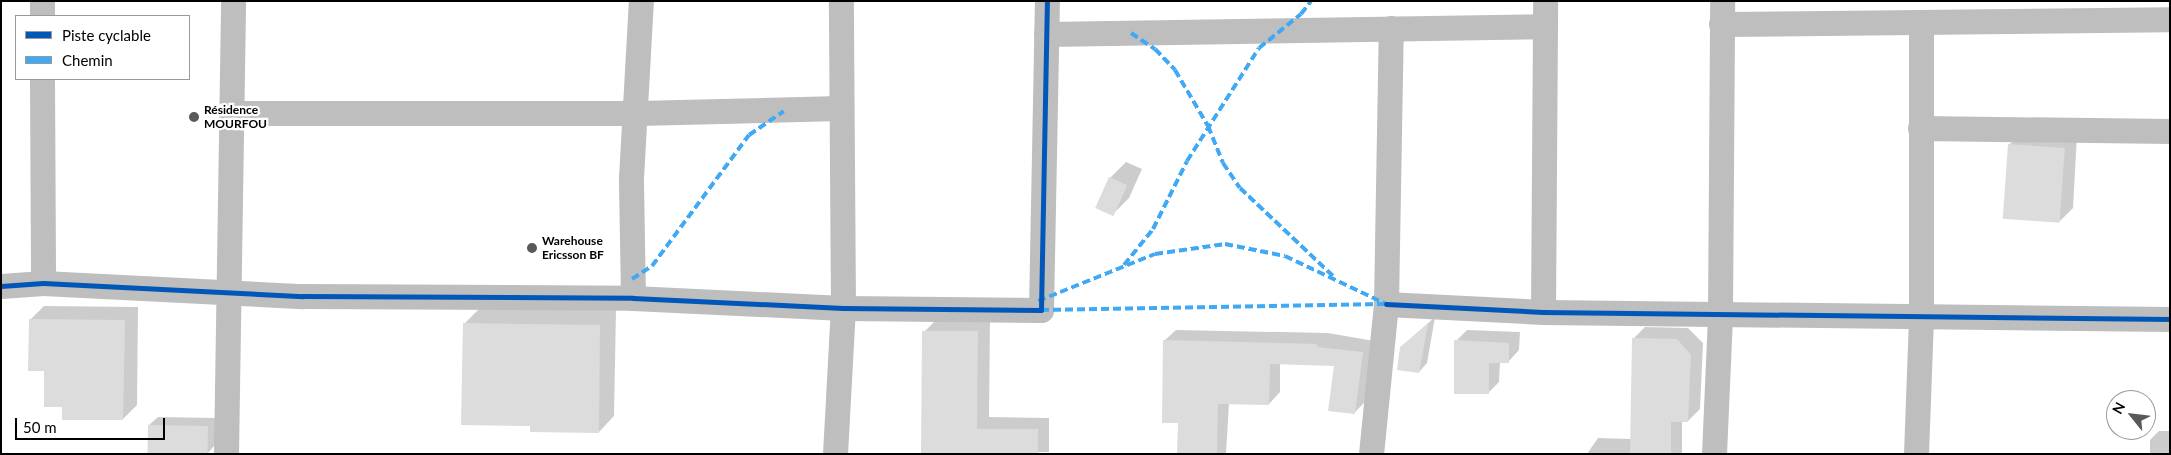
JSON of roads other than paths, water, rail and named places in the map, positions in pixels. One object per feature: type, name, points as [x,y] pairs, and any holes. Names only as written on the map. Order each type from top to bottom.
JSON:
[{"type":"street","points":[[42,1],[42,15]]},
{"type":"street","points":[[226,454],[233,1]]},
{"type":"street","points":[[633,298],[631,178],[637,113],[641,1]]},
{"type":"street","points":[[835,454],[843,308],[840,108],[841,1]]},
{"type":"street","points":[[1,286],[43,284],[346,296],[633,298],[843,308],[1041,310],[1047,1]]},
{"type":"street","points":[[1046,34],[1391,28],[1545,13],[1543,312]]},
{"type":"street","points":[[1714,454],[1720,314],[1722,13],[1921,22],[2170,19]]},
{"type":"street","points":[[1916,454],[1921,316],[1921,22]]},
{"type":"street","points":[[1371,454],[1386,304],[1391,28]]},
{"type":"street","points":[[42,80],[43,284]]},
{"type":"street","points":[[232,113],[637,113],[840,108]]},
{"type":"street","points":[[1920,128],[2170,131]]},
{"type":"street","points":[[1386,304],[1543,312],[2170,319]]},
{"type":"place","name":"Résidence MOURFOU","points":[[194,117]]},
{"type":"place","name":"Warehouse Ericsson BF","points":[[532,248]]}]
